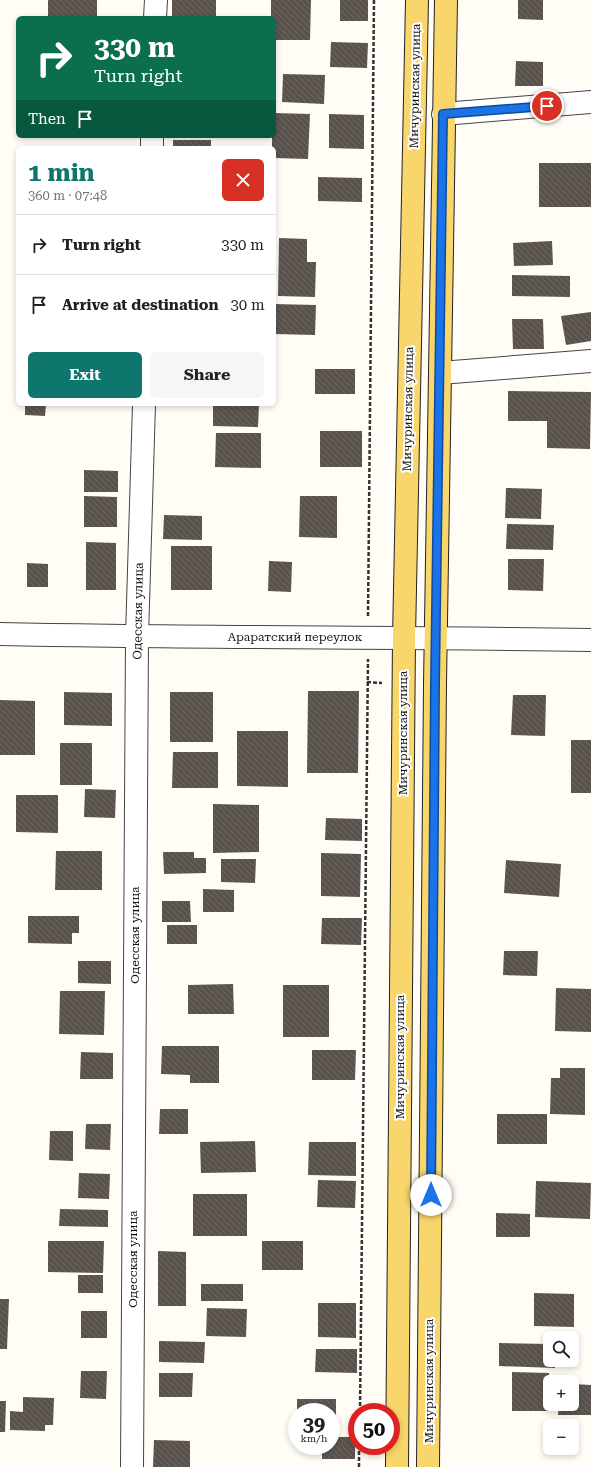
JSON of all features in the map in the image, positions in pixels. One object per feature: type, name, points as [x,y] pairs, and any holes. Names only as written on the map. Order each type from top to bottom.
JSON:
[{"type":"main road","name":"Мичуринская улица","points":[[397,1467],[404,638],[417,0]]},
{"type":"main road","name":"Мичуринская улица","points":[[428,1467],[436,638],[443,114],[446,0]]},
{"type":"street","points":[[155,16],[156,0]]},
{"type":"street","points":[[443,114],[591,102]]},
{"type":"street","points":[[440,374],[591,361]]},
{"type":"street","name":"Одесская улица","points":[[132,1467],[137,637],[144,406]]},
{"type":"street","name":"Араратский переулок","points":[[0,634],[137,637],[368,637],[591,640]]},
{"type":"path","points":[[360,1403],[374,0]]},
{"type":"path","points":[[359,1455],[359,1467]]},
{"type":"building","points":[[48,0],[97,0],[97,16],[48,16]]},
{"type":"building","points":[[172,0],[216,0],[216,16],[172,16]]},
{"type":"building","points":[[271,0],[311,0],[310,40],[276,40],[276,16],[271,16]]},
{"type":"building","points":[[340,0],[368,0],[368,21],[340,21]]},
{"type":"building","points":[[518,0],[543,0],[543,20],[518,19]]},
{"type":"building","points":[[331,42],[368,43],[367,68],[330,67]]},
{"type":"building","points":[[516,61],[543,62],[543,86],[515,86]]},
{"type":"building","points":[[283,74],[325,75],[324,104],[282,102]]},
{"type":"building","points":[[276,113],[310,114],[308,159],[276,158],[276,146],[272,146],[272,138],[276,138]]},
{"type":"building","points":[[329,114],[364,115],[364,149],[329,148]]},
{"type":"building","points":[[173,140],[211,140],[211,146],[173,146]]},
{"type":"building","points":[[539,163],[591,163],[591,207],[539,207]]},
{"type":"building","points":[[318,177],[362,178],[362,202],[318,201]]},
{"type":"building","points":[[279,238],[307,239],[307,262],[316,262],[315,297],[278,296]]},
{"type":"building","points":[[552,241],[553,265],[514,266],[513,243]]},
{"type":"building","points":[[512,275],[570,276],[570,297],[512,296]]},
{"type":"building","points":[[276,304],[316,305],[315,335],[276,334]]},
{"type":"building","points":[[591,312],[591,341],[566,345],[561,316]]},
{"type":"building","points":[[512,319],[543,319],[544,349],[513,349]]},
{"type":"building","points":[[315,369],[355,369],[355,394],[315,394]]},
{"type":"building","points":[[508,391],[591,392],[590,449],[547,448],[547,421],[508,421]]},
{"type":"building","points":[[25,406],[46,406],[45,416],[25,415]]},
{"type":"building","points":[[213,406],[259,406],[258,427],[213,426]]},
{"type":"building","points":[[320,431],[362,431],[362,467],[320,467]]},
{"type":"building","points":[[216,433],[261,433],[261,468],[215,467]]},
{"type":"building","points":[[84,470],[118,471],[118,492],[84,492]]},
{"type":"building","points":[[506,488],[542,489],[541,519],[505,518]]},
{"type":"building","points":[[84,496],[117,497],[117,527],[84,527]]},
{"type":"building","points":[[300,496],[337,496],[337,538],[299,537]]},
{"type":"building","points":[[164,515],[202,516],[202,540],[163,539]]},
{"type":"building","points":[[507,524],[554,525],[553,550],[506,549]]},
{"type":"building","points":[[86,542],[116,543],[116,590],[86,590]]},
{"type":"building","points":[[171,546],[212,546],[212,590],[171,590]]},
{"type":"building","points":[[508,559],[544,559],[543,591],[508,590]]},
{"type":"building","points":[[269,561],[292,562],[291,592],[268,591]]},
{"type":"building","points":[[27,563],[48,564],[48,587],[27,587]]},
{"type":"building","points":[[308,691],[359,691],[358,773],[307,773]]},
{"type":"building","points":[[64,692],[112,693],[112,726],[64,725]]},
{"type":"building","points":[[170,692],[213,692],[213,742],[170,742]]},
{"type":"building","points":[[513,695],[546,695],[545,736],[511,735]]},
{"type":"building","points":[[0,700],[35,701],[35,755],[0,755]]},
{"type":"building","points":[[237,731],[288,731],[288,787],[237,786]]},
{"type":"building","points":[[571,740],[591,740],[591,793],[571,793]]},
{"type":"building","points":[[60,743],[92,743],[92,785],[60,785]]},
{"type":"building","points":[[173,752],[218,752],[218,788],[172,788]]},
{"type":"building","points":[[85,789],[116,790],[115,818],[84,817]]},
{"type":"building","points":[[16,795],[58,795],[58,833],[16,832]]},
{"type":"building","points":[[213,804],[259,805],[259,852],[213,853]]},
{"type":"building","points":[[326,818],[362,819],[362,841],[325,840]]},
{"type":"building","points":[[56,851],[102,851],[102,890],[55,890]]},
{"type":"building","points":[[163,852],[194,852],[194,858],[206,858],[206,873],[164,874]]},
{"type":"building","points":[[321,853],[361,854],[360,897],[321,896]]},
{"type":"building","points":[[221,859],[256,859],[255,883],[221,882]]},
{"type":"building","points":[[506,860],[561,864],[559,897],[504,893]]},
{"type":"building","points":[[203,889],[234,890],[234,912],[203,912]]},
{"type":"building","points":[[162,901],[190,901],[191,922],[162,922]]},
{"type":"building","points":[[28,916],[79,916],[79,933],[72,933],[72,944],[28,943]]},
{"type":"building","points":[[322,918],[362,918],[361,945],[321,944]]},
{"type":"building","points":[[167,925],[197,925],[197,944],[167,944]]},
{"type":"building","points":[[504,951],[538,951],[537,976],[503,975]]},
{"type":"building","points":[[78,961],[111,961],[111,984],[78,983]]},
{"type":"building","points":[[233,984],[234,1014],[188,1014],[188,985]]},
{"type":"building","points":[[283,985],[329,985],[329,1037],[283,1037]]},
{"type":"building","points":[[556,988],[591,989],[591,1032],[555,1031]]},
{"type":"building","points":[[60,991],[105,991],[104,1035],[59,1034]]},
{"type":"building","points":[[162,1046],[219,1046],[219,1083],[190,1083],[190,1075],[161,1074]]},
{"type":"building","points":[[312,1050],[356,1050],[355,1080],[312,1080]]},
{"type":"building","points":[[81,1052],[113,1053],[113,1079],[80,1079]]},
{"type":"building","points":[[560,1068],[585,1068],[585,1115],[550,1114],[551,1078],[560,1078]]},
{"type":"building","points":[[160,1109],[188,1109],[188,1134],[159,1134]]},
{"type":"building","points":[[497,1114],[547,1114],[547,1144],[497,1144]]},
{"type":"building","points":[[86,1124],[111,1124],[110,1150],[85,1149]]},
{"type":"building","points":[[50,1131],[73,1131],[73,1161],[49,1160]]},
{"type":"building","points":[[255,1141],[256,1172],[201,1173],[200,1142]]},
{"type":"building","points":[[309,1142],[356,1142],[356,1176],[308,1175]]},
{"type":"building","points":[[79,1173],[110,1174],[109,1199],[78,1198]]},
{"type":"building","points":[[318,1180],[356,1181],[355,1208],[317,1207]]},
{"type":"building","points":[[536,1181],[591,1183],[590,1219],[535,1217]]},
{"type":"building","points":[[193,1194],[247,1194],[247,1236],[193,1236]]},
{"type":"building","points":[[60,1209],[108,1210],[108,1227],[59,1226]]},
{"type":"building","points":[[496,1213],[530,1214],[530,1237],[496,1237]]},
{"type":"building","points":[[48,1241],[104,1241],[103,1273],[48,1272]]},
{"type":"building","points":[[262,1241],[303,1241],[303,1270],[262,1270]]},
{"type":"building","points":[[158,1251],[186,1252],[186,1306],[158,1306]]},
{"type":"building","points":[[78,1275],[103,1275],[103,1293],[78,1293]]},
{"type":"building","points":[[201,1284],[243,1284],[243,1301],[201,1301]]},
{"type":"building","points":[[534,1293],[574,1294],[574,1327],[534,1326]]},
{"type":"building","points":[[0,1299],[9,1299],[7,1349],[0,1349]]},
{"type":"building","points":[[318,1303],[356,1303],[356,1338],[318,1337]]},
{"type":"building","points":[[207,1308],[247,1309],[246,1337],[206,1336]]},
{"type":"building","points":[[81,1311],[107,1311],[107,1338],[81,1338]]},
{"type":"building","points":[[159,1341],[205,1342],[204,1363],[159,1362]]},
{"type":"building","points":[[499,1343],[543,1344],[543,1367],[555,1368],[499,1366]]},
{"type":"building","points":[[316,1349],[357,1349],[357,1373],[315,1372]]},
{"type":"building","points":[[81,1371],[107,1371],[106,1399],[80,1398]]},
{"type":"building","points":[[512,1372],[549,1373],[549,1375],[543,1375],[543,1411],[512,1411]]},
{"type":"building","points":[[159,1373],[193,1373],[192,1397],[159,1397]]},
{"type":"building","points":[[579,1384],[591,1385],[591,1415],[558,1415],[558,1411],[579,1411]]},
{"type":"building","points":[[23,1397],[54,1398],[53,1425],[45,1425],[45,1431],[10,1430],[10,1411],[23,1412]]},
{"type":"building","points":[[297,1399],[336,1399],[336,1403],[297,1403]]},
{"type":"building","points":[[0,1401],[6,1401],[5,1432],[0,1432]]},
{"type":"building","points":[[340,1437],[348,1437],[348,1455],[355,1455],[355,1459],[322,1459],[322,1455],[340,1455]]},
{"type":"building","points":[[154,1440],[190,1441],[190,1467],[153,1467]]},
{"type":"route","points":[[431,1195],[435,684],[443,114],[547,106]]}]
